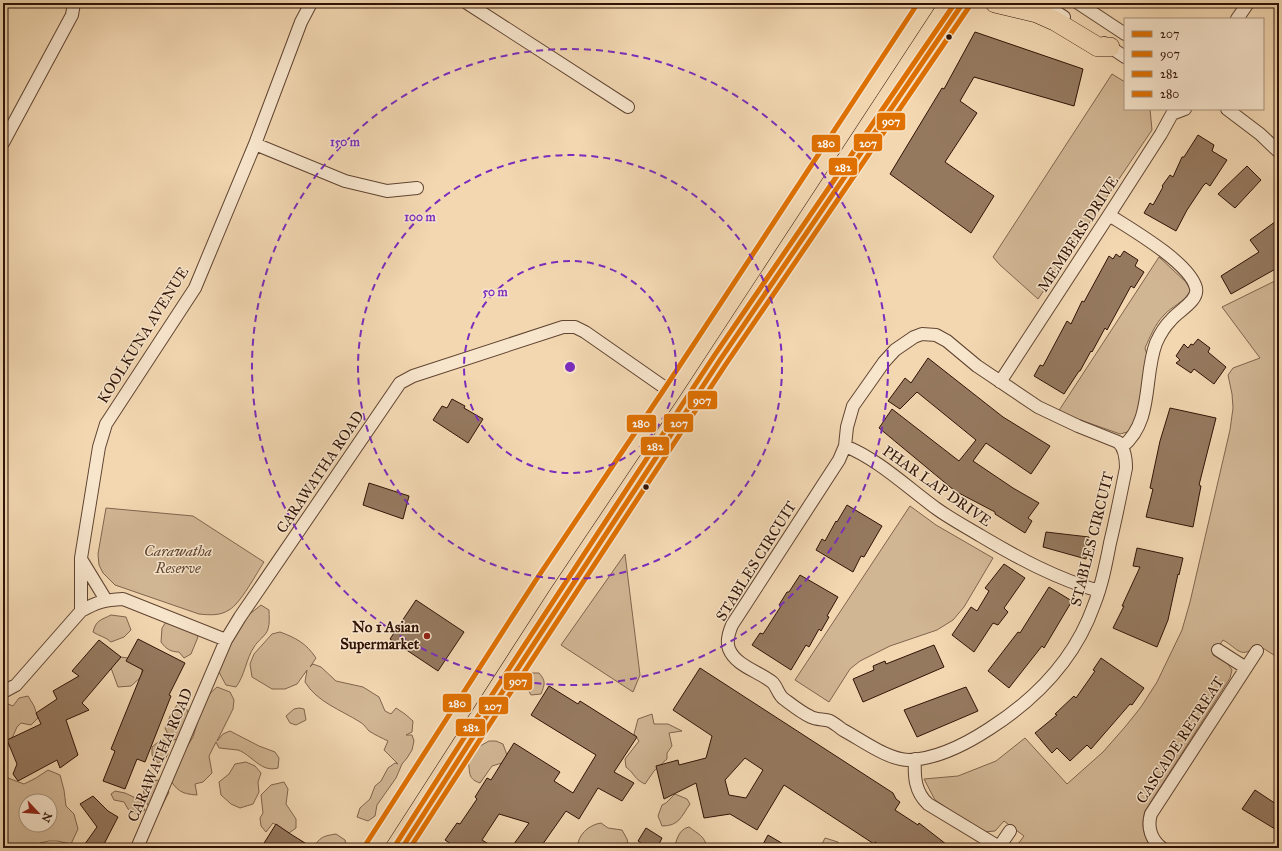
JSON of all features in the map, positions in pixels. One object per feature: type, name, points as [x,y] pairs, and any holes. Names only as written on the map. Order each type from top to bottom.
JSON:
[{"type":"main road","points":[[372,848],[542,584],[671,392],[926,3]]},
{"type":"main road","points":[[402,848],[729,346],[961,6],[979,3]]},
{"type":"main road","points":[[995,3],[1037,14],[1055,21],[1098,46],[1117,52]]},
{"type":"main road","points":[[671,392],[691,406]]},
{"type":"street","points":[[3,143],[72,15],[74,3]]},
{"type":"street","name":"KOOLKUNA AVENUE","points":[[81,611],[81,558],[98,447],[106,424],[195,288],[255,144],[300,22],[311,3]]},
{"type":"street","points":[[467,3],[628,107]]},
{"type":"street","points":[[1042,3],[1117,52]]},
{"type":"street","points":[[1078,3],[1124,33]]},
{"type":"street","points":[[1238,18],[1248,3]]},
{"type":"street","name":"MEMBERS DRIVE","points":[[1000,382],[1162,134],[1172,114],[1183,110]]},
{"type":"street","points":[[1228,110],[1260,134],[1279,152]]},
{"type":"street","points":[[255,144],[345,181],[387,191],[417,188]]},
{"type":"street","points":[[1109,215],[1143,237],[1174,260],[1191,278],[1197,290],[1193,300],[1171,320],[1160,335],[1153,355],[1146,402],[1141,421],[1131,439],[1122,447]]},
{"type":"street","name":"CARAWATHA ROAD","points":[[137,848],[226,640],[240,617],[400,383],[413,376],[563,327],[575,327],[671,392]]},
{"type":"street","name":"STABLES CIRCUIT","points":[[922,334],[941,337],[977,366],[1038,407],[1071,423],[1118,442],[1122,447],[1126,460],[1126,468],[1099,591],[1080,636],[1055,673],[1036,693],[1003,720],[958,747],[925,758],[908,760],[892,757],[830,721],[811,717],[782,698],[773,682],[741,664],[728,648],[729,631],[732,625],[840,460],[845,446],[847,427],[853,406],[884,362],[895,350],[914,337],[922,334]]},
{"type":"street","name":"PHAR LAP DRIVE","points":[[845,446],[871,459],[938,510],[994,544],[1049,572],[1076,584],[1099,591]]},
{"type":"street","points":[[81,558],[106,600]]},
{"type":"street","points":[[3,692],[16,685],[81,611],[93,604],[106,600],[123,599],[226,640]]},
{"type":"street","points":[[1218,650],[1246,668]]},
{"type":"street","name":"CASCADE RETREAT","points":[[1162,848],[1156,844],[1150,831],[1149,822],[1151,814],[1257,651]]},
{"type":"street","points":[[915,759],[914,775],[919,794],[923,800],[934,809],[1000,848],[1010,831]]},
{"type":"green space","points":[[1112,74],[1124,81],[1124,110],[1150,110],[1152,130],[1038,299],[993,257]]},
{"type":"green space","points":[[1159,257],[1186,282],[1190,291],[1182,301],[1167,312],[1158,322],[1145,348],[1148,358],[1138,411],[1131,431],[1120,434],[1058,412]]},
{"type":"green space","points":[[1279,279],[1279,657],[1258,645],[1247,652],[1240,652],[1223,640],[1213,655],[1228,664],[1232,670],[1230,678],[1145,811],[1143,826],[1147,839],[1152,848],[1015,848],[1024,836],[1004,821],[995,831],[984,832],[935,800],[924,779],[958,776],[996,761],[1025,738],[1067,784],[1103,752],[1141,707],[1157,682],[1182,630],[1190,602],[1230,430],[1233,408],[1228,375],[1233,368],[1260,358],[1222,307]]},
{"type":"green space","points":[[910,506],[936,525],[993,558],[964,607],[953,620],[937,630],[890,646],[860,661],[850,669],[829,702],[795,680]]},
{"type":"green space","name":"Carawatha Reserve","points":[[106,508],[193,516],[264,562],[243,595],[229,610],[211,615],[199,614],[115,585],[103,573],[99,565],[98,554]]},
{"type":"green space","points":[[625,554],[640,675],[633,692],[561,645]]},
{"type":"green space","points":[[261,605],[269,610],[269,624],[267,631],[251,652],[236,687],[226,685],[214,658],[240,617],[251,613]]},
{"type":"green space","points":[[111,615],[126,617],[131,630],[124,637],[111,642],[93,632],[97,623]]},
{"type":"green space","points":[[166,622],[190,626],[198,637],[191,654],[184,658],[179,652],[171,651],[161,642],[162,628]]},
{"type":"green space","points":[[280,632],[291,636],[308,648],[316,658],[310,667],[313,664],[321,667],[336,681],[363,687],[379,697],[385,711],[391,714],[396,708],[413,721],[412,732],[406,735],[412,735],[414,741],[412,750],[402,764],[396,778],[377,805],[375,816],[368,821],[357,817],[360,808],[370,799],[375,786],[381,781],[388,768],[395,763],[398,764],[384,750],[388,741],[369,731],[364,725],[316,695],[305,682],[307,670],[297,684],[285,689],[272,689],[252,677],[250,664],[254,654],[272,634]]},
{"type":"green space","points":[[121,657],[128,658],[142,669],[142,676],[131,686],[118,687],[111,668]]},
{"type":"green space","points":[[530,673],[539,673],[543,678],[544,685],[541,694],[531,695],[523,681]]},
{"type":"green space","points":[[217,687],[230,692],[234,700],[233,709],[217,741],[223,734],[230,731],[259,746],[275,752],[279,758],[278,768],[272,769],[262,766],[238,750],[219,748],[216,742],[209,756],[212,773],[203,782],[195,784],[197,795],[187,794],[177,788],[168,777],[193,737],[205,698]]},
{"type":"green space","points":[[28,696],[34,706],[38,718],[31,725],[21,723],[17,727],[9,745],[3,744],[3,702],[13,706],[19,698]]},
{"type":"green space","points":[[177,705],[186,707],[189,716],[180,738],[171,741],[165,728]]},
{"type":"green space","points":[[294,709],[304,709],[306,720],[296,725],[290,723],[286,716]]},
{"type":"green space","points":[[652,714],[654,724],[668,724],[682,731],[669,733],[672,746],[667,753],[667,759],[654,771],[645,784],[626,767],[625,759],[639,741],[634,734],[638,719]]},
{"type":"green space","points":[[162,739],[167,743],[165,749],[168,754],[165,759],[158,763],[152,755],[152,747]]},
{"type":"green space","points":[[489,741],[496,741],[503,744],[507,755],[502,763],[492,766],[480,783],[472,779],[467,760],[471,751]]},
{"type":"green space","points":[[246,762],[255,766],[261,773],[258,782],[259,792],[253,804],[240,808],[231,804],[221,795],[219,782],[229,774],[235,764]]},
{"type":"green space","points":[[3,770],[8,778],[24,784],[48,770],[60,775],[66,806],[74,814],[78,829],[71,844],[49,841],[40,843],[41,848],[3,848]]},
{"type":"green space","points":[[159,780],[169,792],[160,810],[149,807],[145,800],[143,788],[150,781]]},
{"type":"green space","points":[[284,782],[288,789],[286,804],[296,819],[296,828],[289,833],[273,823],[266,832],[261,826],[260,818],[263,813],[261,795],[271,785]]},
{"type":"green space","points":[[115,791],[125,793],[140,800],[145,810],[137,815],[128,809],[124,802],[114,800],[111,794]]},
{"type":"green space","points":[[675,794],[687,799],[690,804],[679,820],[668,826],[662,826],[658,816],[662,805]]},
{"type":"green space","points":[[601,823],[608,828],[622,830],[627,839],[629,848],[577,848],[579,839],[584,831],[596,824]]},
{"type":"green space","points":[[689,827],[703,838],[707,848],[674,848],[677,838],[681,832]]},
{"type":"green space","points":[[336,834],[345,840],[347,848],[313,848],[322,838],[328,835]]},
{"type":"green space","points":[[825,838],[838,842],[838,848],[820,848]]},
{"type":"building","points":[[975,32],[1083,69],[1074,106],[974,77],[960,101],[977,113],[945,162],[994,196],[971,233],[890,174],[942,88],[944,89]]},
{"type":"building","points":[[1198,135],[1214,145],[1212,151],[1227,160],[1210,186],[1206,183],[1203,186],[1187,210],[1176,231],[1144,213],[1150,203],[1153,205],[1163,187],[1162,186],[1170,175],[1173,177],[1182,157],[1184,157]]},
{"type":"building","points":[[1247,166],[1261,180],[1235,208],[1218,194]]},
{"type":"building","points":[[1279,219],[1279,267],[1231,294],[1221,276],[1259,252],[1250,240]]},
{"type":"building","points":[[1124,251],[1138,260],[1135,266],[1144,272],[1134,288],[1131,286],[1107,330],[1105,328],[1092,352],[1091,351],[1080,371],[1064,394],[1034,376],[1040,365],[1043,366],[1067,321],[1071,324],[1082,301],[1084,302],[1109,256],[1113,259],[1116,254],[1120,257]]},
{"type":"building","points":[[1198,339],[1210,348],[1208,352],[1226,367],[1214,384],[1194,369],[1191,373],[1176,363],[1180,360],[1176,356],[1184,344],[1188,348]]},
{"type":"building","points":[[928,358],[1003,417],[1050,446],[1031,474],[986,443],[973,461],[1013,488],[1039,503],[1028,518],[1032,521],[1025,533],[995,514],[995,512],[955,491],[879,428],[892,409],[959,461],[976,440],[917,392],[900,409],[888,401],[905,378],[911,383]]},
{"type":"building","points":[[452,399],[483,419],[468,443],[433,420],[442,406],[447,408]]},
{"type":"building","points":[[1170,408],[1216,418],[1199,485],[1201,486],[1193,527],[1146,517],[1153,489],[1150,488],[1160,441]]},
{"type":"building","points":[[369,483],[409,496],[403,519],[363,505]]},
{"type":"building","points":[[847,505],[882,526],[864,557],[861,556],[853,572],[816,550],[822,539],[825,541]]},
{"type":"building","points":[[1046,532],[1089,537],[1086,559],[1043,547]]},
{"type":"building","points":[[1137,548],[1183,558],[1168,620],[1157,647],[1113,628],[1140,567],[1133,566]]},
{"type":"building","points":[[1004,564],[1025,578],[1004,608],[1008,612],[998,625],[993,623],[974,652],[952,635],[971,607],[977,611],[989,591],[985,588]]},
{"type":"building","points":[[800,575],[838,597],[827,616],[829,617],[821,631],[819,629],[809,647],[806,645],[791,670],[752,645],[760,633],[763,634],[781,606],[779,605],[787,592],[789,592]]},
{"type":"building","points":[[1049,587],[1072,601],[1044,648],[1042,646],[1009,688],[988,671],[1018,632],[1020,633]]},
{"type":"building","name":"No 1 Asian Supermarket","points":[[416,600],[464,632],[438,671],[390,639]]},
{"type":"building","points":[[138,639],[185,663],[169,695],[171,696],[145,762],[137,759],[125,789],[103,781],[115,751],[111,749],[143,670],[126,661]]},
{"type":"building","points":[[99,640],[121,657],[82,703],[89,710],[66,720],[78,755],[60,768],[57,760],[18,781],[13,774],[17,764],[7,740],[41,724],[36,713],[57,699],[53,691],[79,676],[72,671]]},
{"type":"building","points":[[934,645],[944,667],[863,702],[853,679],[874,670],[873,666],[885,661],[886,664]]},
{"type":"building","points":[[1101,658],[1144,688],[1132,705],[1130,704],[1091,749],[1087,745],[1070,761],[1057,748],[1052,753],[1035,733],[1057,715],[1055,714],[1074,696],[1076,698],[1095,671],[1093,670]]},
{"type":"building","points":[[700,668],[893,793],[896,799],[900,802],[895,810],[918,825],[919,823],[951,848],[884,848],[875,842],[874,844],[784,785],[757,830],[730,814],[704,818],[696,783],[664,799],[656,766],[678,760],[679,765],[706,758],[712,736],[673,710]],"holes":[[[745,758],[763,770],[746,798],[729,795],[725,780]]]},
{"type":"building","points":[[549,686],[578,704],[580,701],[637,737],[614,772],[634,783],[622,801],[598,788],[579,819],[566,811],[540,848],[511,848],[529,823],[499,814],[482,840],[495,848],[457,848],[445,840],[457,823],[460,824],[477,799],[475,797],[487,778],[491,780],[514,743],[560,772],[554,781],[573,793],[596,755],[531,715]]},
{"type":"building","points":[[966,687],[978,711],[917,737],[904,710]]},
{"type":"building","points":[[1255,790],[1279,806],[1279,822],[1275,829],[1242,809]]},
{"type":"building","points":[[93,796],[108,811],[118,817],[102,848],[82,848],[97,827],[80,804]]},
{"type":"building","points":[[276,824],[289,833],[313,848],[261,848]]},
{"type":"building","points":[[646,828],[662,838],[657,848],[648,848],[638,841]]},
{"type":"building","points":[[768,835],[790,848],[761,848]]},
{"type":"transit line","name":"280","points":[[366,844],[536,580],[665,388],[918,3]]},
{"type":"transit line","name":"282","points":[[396,844],[714,356],[955,3]]},
{"type":"transit line","name":"207","points":[[402,848],[720,360],[963,3]]},
{"type":"transit line","name":"907","points":[[410,848],[726,364],[969,7]]},
{"type":"place","name":"No 1 Asian Supermarket","points":[[427,636]]}]
